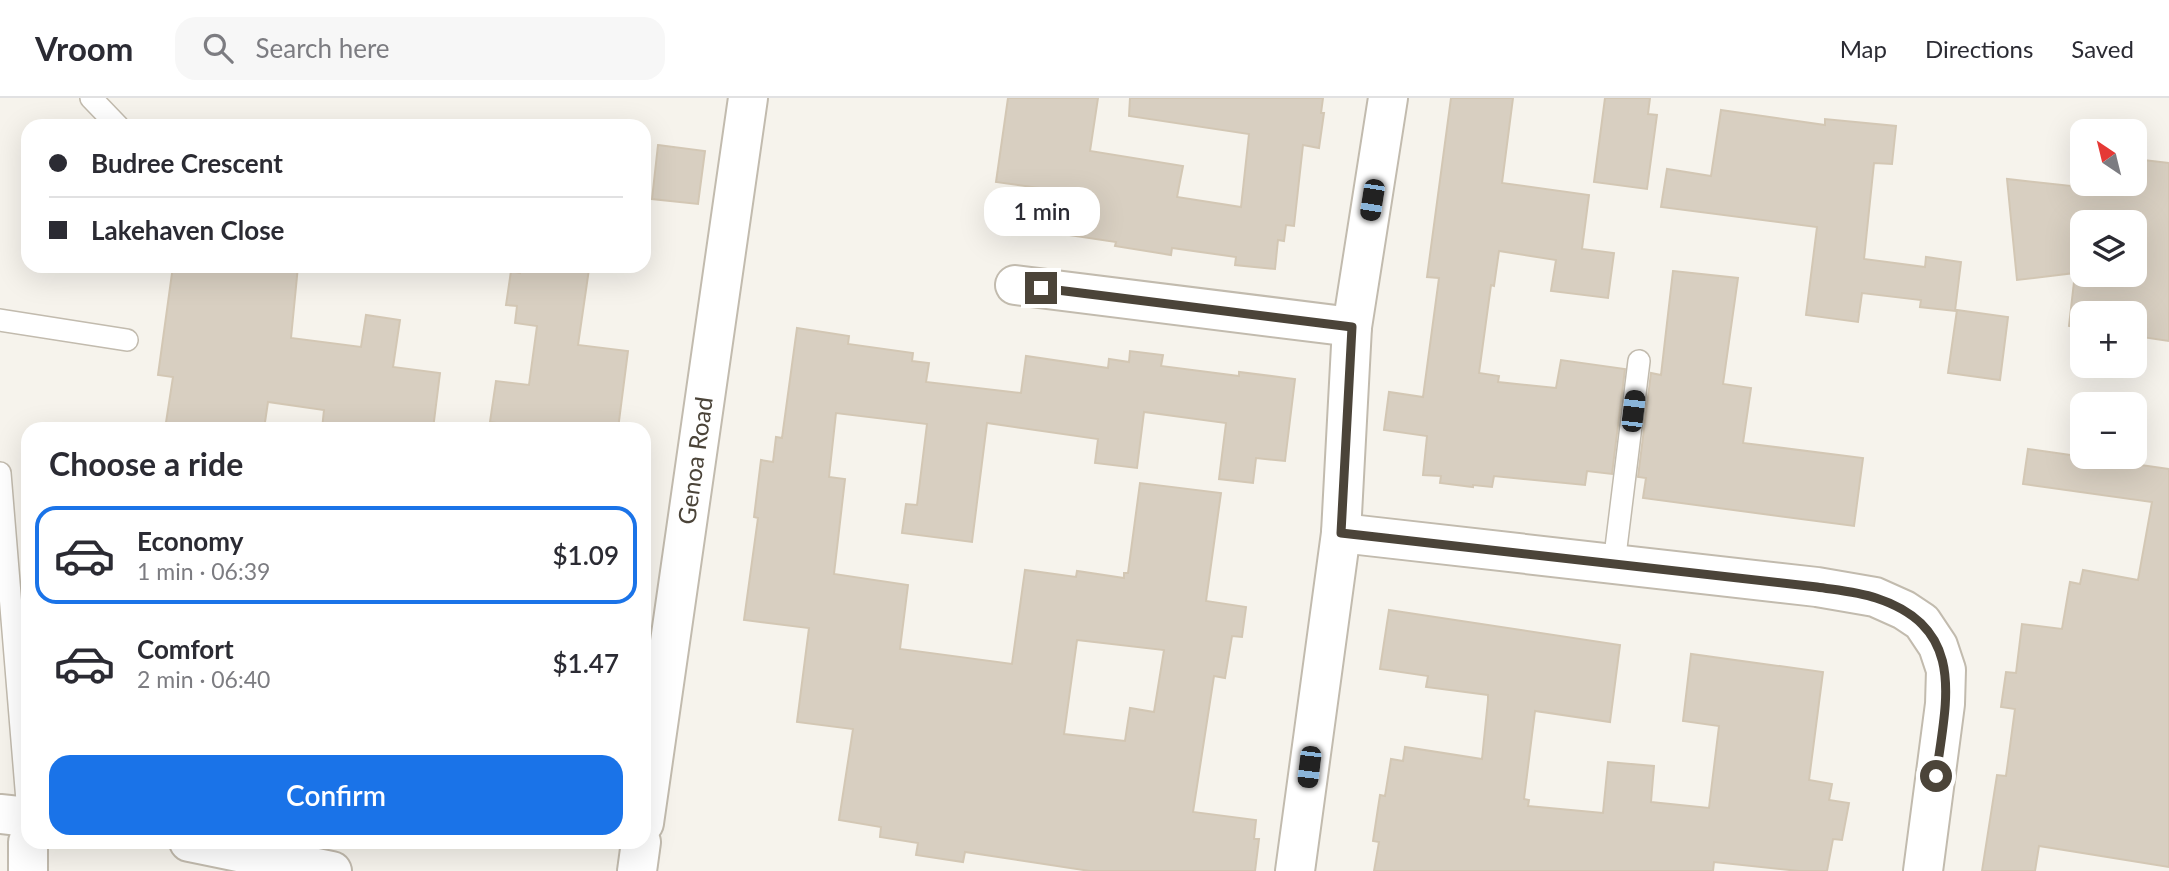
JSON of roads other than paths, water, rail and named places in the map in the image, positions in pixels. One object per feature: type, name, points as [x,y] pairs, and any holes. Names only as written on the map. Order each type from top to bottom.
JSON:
[{"type":"street","name":"Genoa Road","points":[[651,774],[748,98]]},
{"type":"street","points":[[1296,871],[1341,533],[1352,327],[1388,98]]},
{"type":"street","points":[[1014,285],[1352,327]]},
{"type":"street","points":[[1341,533],[1817,587],[1875,597],[1904,610],[1922,622],[1938,646],[1946,670],[1945,704],[1923,871]]},
{"type":"street","points":[[0,814],[21,815]]},
{"type":"street","points":[[28,849],[28,871]]},
{"type":"street","points":[[231,849],[332,871]]},
{"type":"street","points":[[637,871],[640,849]]},
{"type":"lane","points":[[91,98],[111,119]]},
{"type":"lane","points":[[0,320],[127,340]]},
{"type":"lane","points":[[1614,564],[1639,361]]},
{"type":"lane","points":[[0,473],[21,730]]}]
